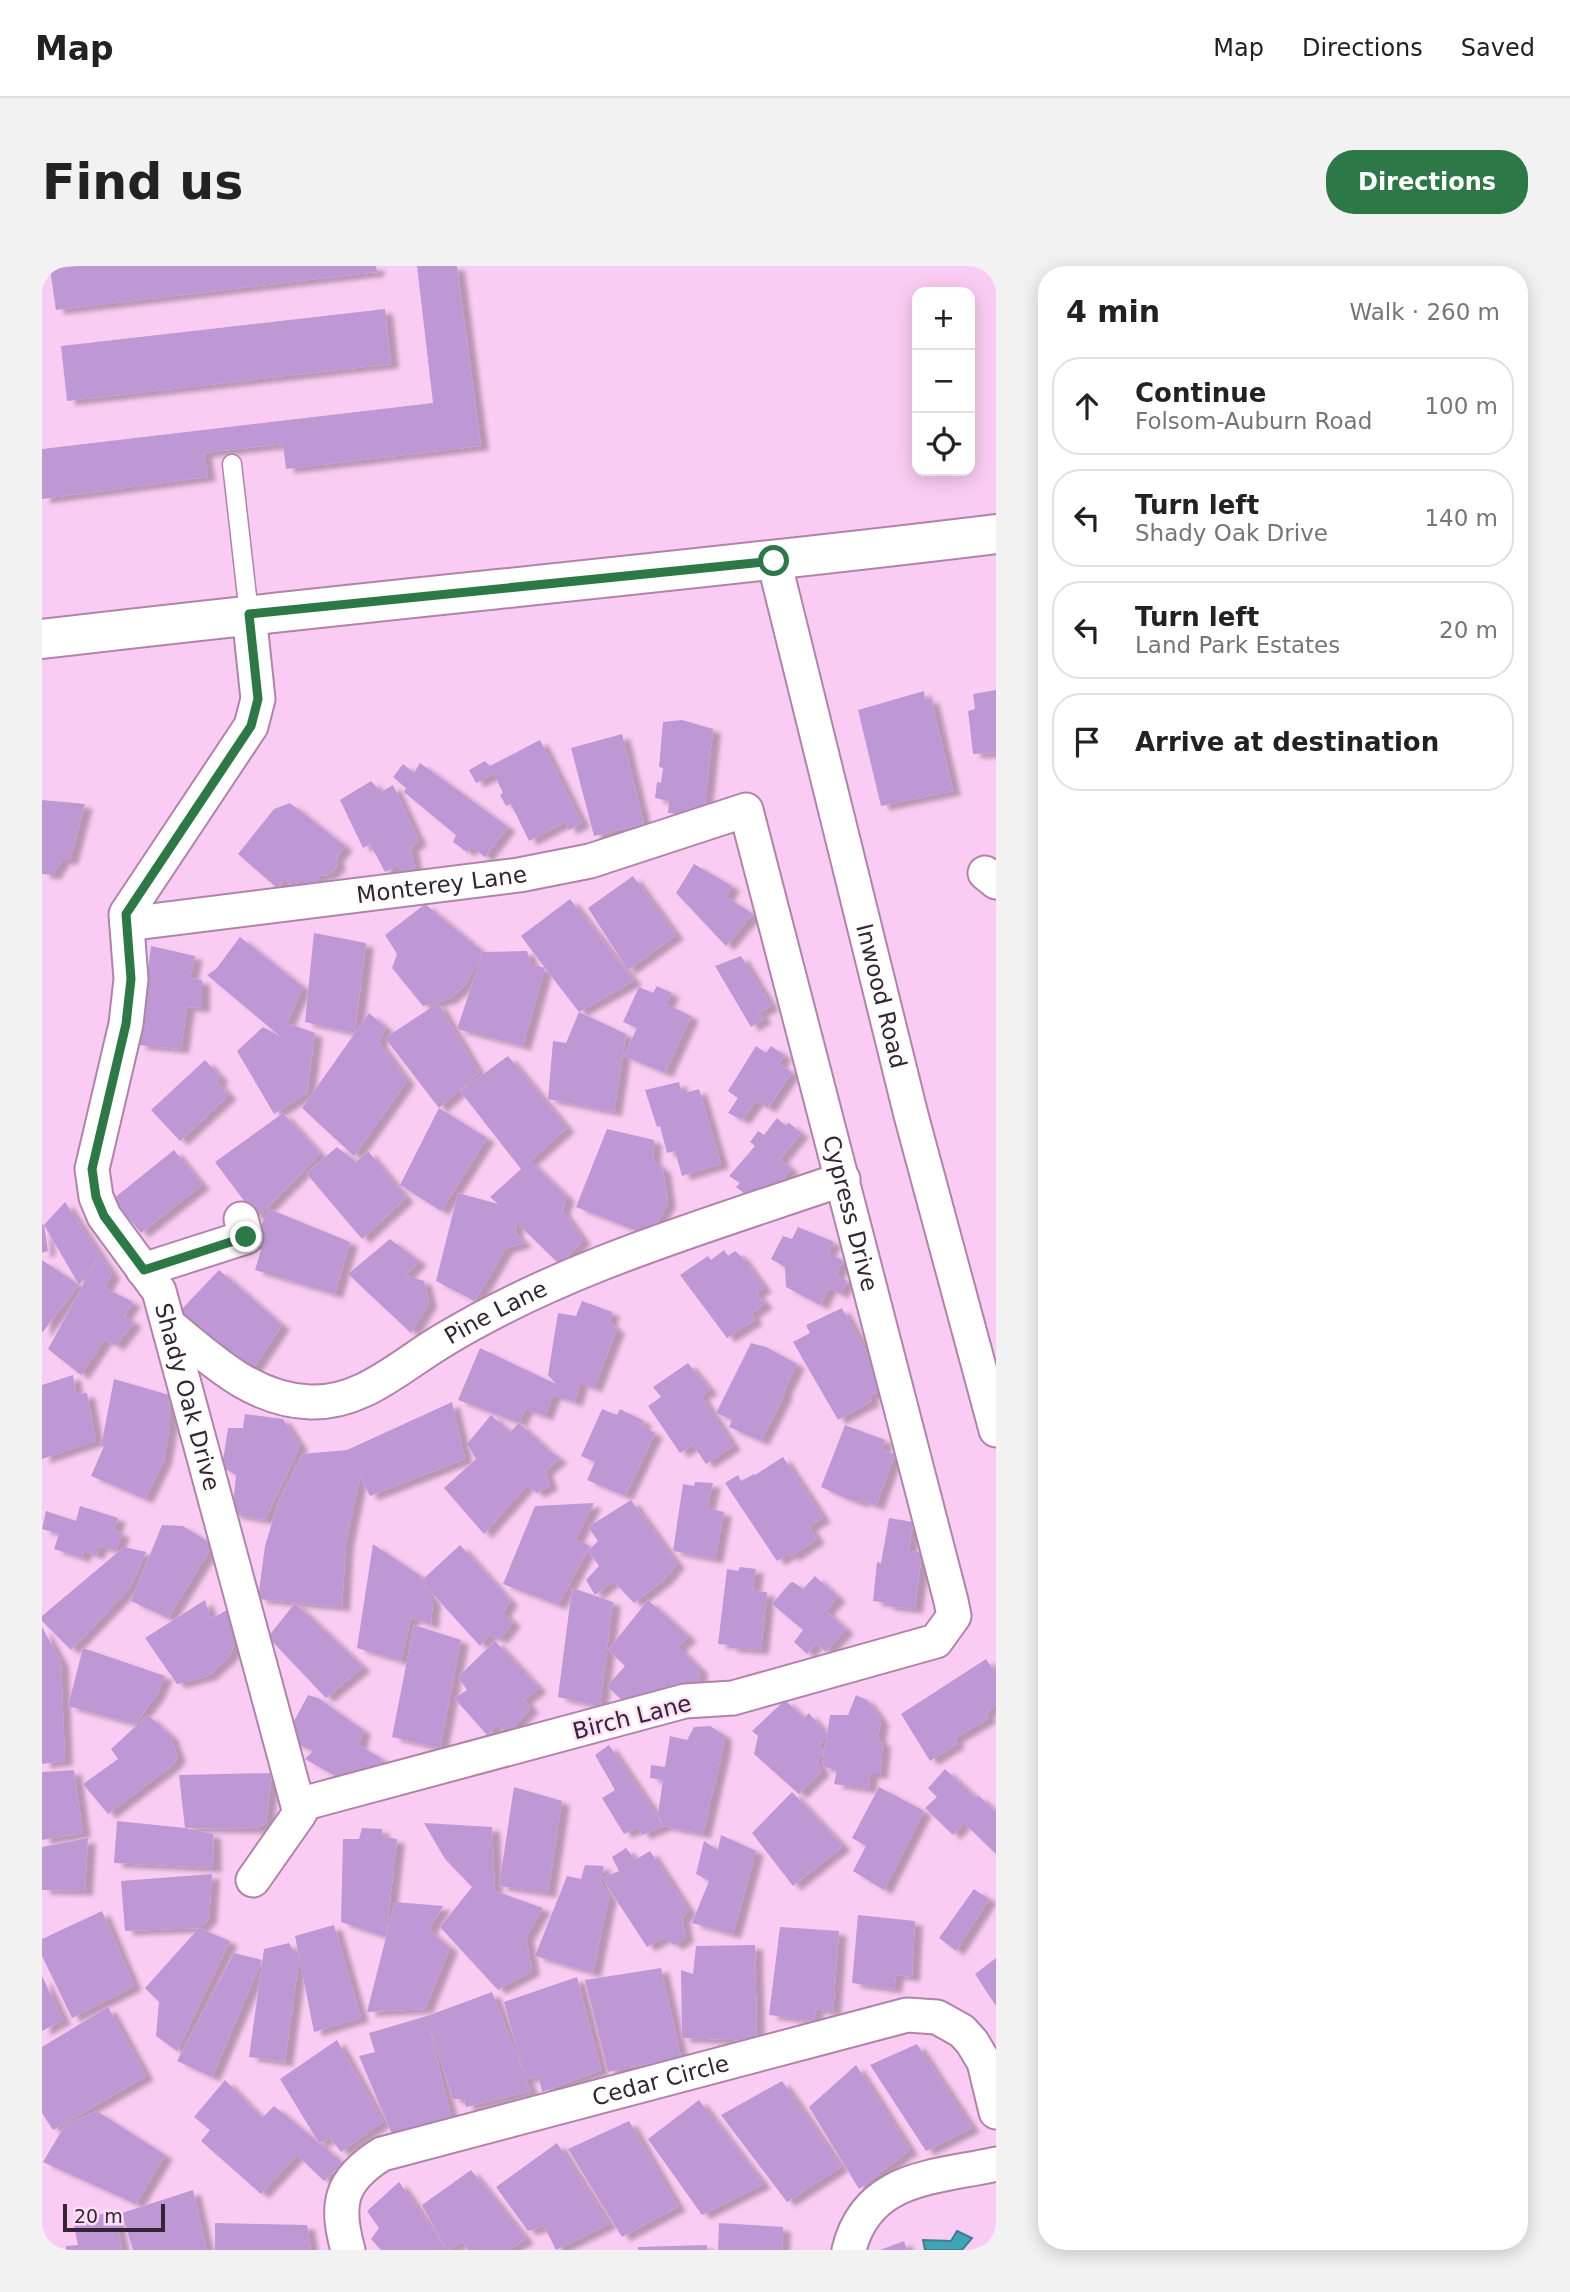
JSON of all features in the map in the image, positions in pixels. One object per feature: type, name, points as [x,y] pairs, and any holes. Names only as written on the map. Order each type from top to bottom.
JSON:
[{"type":"main road","points":[[42,639],[249,614],[774,561],[996,534]]},
{"type":"street","name":"Inwood Road","points":[[774,561],[911,1115],[996,1430]]},
{"type":"street","name":"Shady Oak Drive","points":[[249,614],[258,699],[251,726],[126,914],[131,979],[126,1024],[92,1169],[96,1197],[104,1216],[159,1291],[298,1805]]},
{"type":"street","name":"Monterey Lane","points":[[127,924],[519,875],[590,861],[746,810]]},
{"type":"street","name":"Cypress Drive","points":[[746,810],[954,1616]]},
{"type":"street","name":"Pine Lane","points":[[169,1325],[234,1377],[258,1390],[285,1399],[312,1402],[346,1397],[372,1387],[441,1341],[515,1299],[581,1271],[843,1179]]},
{"type":"street","points":[[144,1270],[246,1237],[241,1219]]},
{"type":"street","name":"Birch Lane","points":[[298,1805],[685,1701],[733,1698],[936,1641],[954,1616]]},
{"type":"street","points":[[253,1880],[300,1813],[298,1805]]},
{"type":"street","name":"Cedar Circle","points":[[348,2250],[341,2226],[342,2204],[349,2183],[363,2166],[382,2154],[907,2015],[937,2017],[962,2031],[984,2063],[996,2112]]},
{"type":"street","points":[[849,2250],[862,2216],[876,2200],[900,2185],[996,2164]]},
{"type":"lane","points":[[232,464],[249,614]]},
{"type":"water","points":[[957,2231],[972,2238],[962,2250],[925,2250],[923,2240],[951,2241]]},
{"type":"building","points":[[77,266],[376,266],[377,272],[56,310],[50,269]]},
{"type":"building","points":[[417,266],[457,266],[481,446],[286,469],[283,444],[204,453],[208,477],[42,499],[42,449],[433,403]]},
{"type":"building","points":[[385,309],[391,364],[67,401],[61,346]]},
{"type":"building","points":[[996,690],[996,753],[973,754],[968,711],[975,709],[973,694]]},
{"type":"building","points":[[924,691],[925,700],[931,698],[953,791],[881,806],[858,710]]},
{"type":"building","points":[[682,720],[713,729],[705,804],[695,811],[688,811],[687,815],[668,813],[669,801],[655,798],[657,782],[661,783],[663,768],[659,767],[663,722]]},
{"type":"building","points":[[622,734],[644,824],[594,836],[571,748]]},
{"type":"building","points":[[540,740],[582,823],[569,830],[565,822],[529,841],[511,804],[506,806],[500,795],[503,793],[494,774],[476,783],[469,770],[485,761],[490,766]]},
{"type":"building","points":[[420,763],[508,827],[485,857],[472,847],[467,852],[453,842],[456,835],[404,792],[406,788],[393,777],[403,764],[414,773]]},
{"type":"building","points":[[371,781],[381,792],[393,785],[419,841],[411,847],[415,869],[403,875],[398,865],[385,872],[370,844],[363,848],[340,800]]},
{"type":"building","points":[[42,800],[85,804],[70,860],[62,860],[53,875],[42,874]]},
{"type":"building","points":[[290,803],[345,846],[336,858],[338,866],[328,875],[320,876],[309,888],[300,880],[293,886],[285,879],[277,888],[238,854],[274,809]]},
{"type":"building","points":[[694,864],[732,886],[726,897],[753,914],[726,946],[676,893]]},
{"type":"building","points":[[633,876],[676,935],[628,970],[588,908]]},
{"type":"building","points":[[570,899],[634,981],[579,1012],[521,936]]},
{"type":"building","points":[[425,904],[483,952],[465,985],[449,999],[423,1006],[392,968],[397,954],[385,935]]},
{"type":"building","points":[[314,933],[366,943],[355,1033],[305,1022]]},
{"type":"building","points":[[240,937],[303,987],[287,1023],[315,1033],[307,1093],[274,1114],[237,1051],[263,1027],[281,1037],[207,975],[216,969]]},
{"type":"building","points":[[151,946],[195,956],[190,978],[202,980],[202,1008],[187,1007],[181,1049],[138,1045]]},
{"type":"building","points":[[527,951],[531,964],[545,968],[523,1046],[457,1029],[483,952]]},
{"type":"building","points":[[741,956],[771,1006],[759,1013],[764,1019],[751,1027],[715,966]]},
{"type":"building","points":[[657,986],[672,993],[666,1004],[691,1016],[665,1073],[624,1056],[637,1028],[623,1022],[639,987],[653,993]]},
{"type":"building","points":[[438,1003],[479,1073],[439,1108],[385,1038]]},
{"type":"building","points":[[579,1012],[626,1034],[614,1112],[548,1099],[553,1041],[566,1043]]},
{"type":"building","points":[[369,1013],[386,1028],[379,1042],[407,1081],[354,1156],[302,1108]]},
{"type":"building","points":[[756,1046],[766,1053],[771,1046],[784,1055],[779,1064],[792,1072],[768,1108],[756,1101],[742,1120],[728,1113],[738,1098],[728,1091]]},
{"type":"building","points":[[508,1056],[567,1128],[530,1161],[567,1197],[562,1210],[583,1240],[560,1265],[517,1223],[515,1233],[524,1243],[505,1249],[475,1301],[436,1281],[458,1193],[498,1204],[490,1197],[521,1169],[460,1091]]},
{"type":"building","points":[[205,1060],[221,1078],[217,1082],[229,1095],[180,1141],[151,1110]]},
{"type":"building","points":[[679,1082],[682,1094],[699,1089],[721,1164],[682,1176],[675,1151],[667,1153],[660,1126],[657,1127],[645,1090]]},
{"type":"building","points":[[439,1108],[487,1138],[441,1211],[400,1185]]},
{"type":"building","points":[[283,1113],[320,1154],[257,1218],[215,1162]]},
{"type":"building","points":[[777,1118],[786,1126],[789,1123],[801,1133],[780,1159],[791,1169],[767,1199],[755,1190],[749,1197],[736,1187],[740,1183],[729,1176],[755,1146],[750,1142],[758,1131],[764,1135]]},
{"type":"building","points":[[607,1129],[654,1140],[653,1160],[663,1169],[668,1203],[650,1236],[576,1207]]},
{"type":"building","points":[[337,1147],[356,1162],[368,1151],[406,1198],[362,1239],[306,1173]]},
{"type":"building","points":[[174,1150],[202,1185],[141,1233],[113,1199]]},
{"type":"building","points":[[65,1202],[112,1274],[105,1288],[133,1302],[124,1316],[134,1323],[116,1346],[105,1339],[81,1375],[48,1349],[99,1256],[79,1285],[44,1225]]},
{"type":"building","points":[[269,1209],[350,1242],[335,1294],[255,1270],[261,1250],[252,1244]]},
{"type":"building","points":[[42,1224],[48,1251],[42,1253]]},
{"type":"building","points":[[798,1227],[834,1242],[828,1252],[843,1261],[836,1275],[847,1281],[840,1294],[829,1288],[820,1305],[786,1287],[785,1267],[771,1259],[783,1236],[792,1239]]},
{"type":"building","points":[[390,1239],[419,1261],[406,1275],[424,1281],[429,1303],[411,1333],[348,1274]]},
{"type":"building","points":[[724,1250],[728,1256],[735,1251],[742,1257],[764,1288],[756,1293],[765,1304],[751,1314],[755,1320],[727,1338],[680,1275],[708,1256],[711,1260]]},
{"type":"building","points":[[42,1260],[79,1285],[42,1333]]},
{"type":"building","points":[[219,1270],[282,1325],[249,1375],[177,1314]]},
{"type":"building","points":[[582,1301],[612,1312],[609,1322],[617,1329],[594,1388],[580,1383],[575,1402],[553,1395],[545,1416],[525,1409],[519,1423],[458,1400],[480,1348],[556,1384],[548,1375],[558,1313],[576,1316]]},
{"type":"building","points":[[842,1308],[873,1365],[871,1367],[879,1391],[869,1396],[872,1401],[838,1420],[793,1342],[810,1333],[806,1325]]},
{"type":"building","points":[[751,1343],[766,1347],[797,1364],[761,1441],[729,1427],[732,1420],[716,1413]]},
{"type":"building","points":[[688,1363],[710,1390],[701,1396],[733,1446],[706,1464],[693,1445],[680,1453],[648,1406],[661,1397],[653,1387]]},
{"type":"building","points":[[73,1375],[76,1394],[87,1393],[96,1441],[42,1459],[42,1385]]},
{"type":"building","points":[[114,1379],[169,1395],[170,1425],[164,1460],[145,1499],[91,1476],[104,1446],[101,1447]]},
{"type":"building","points":[[452,1402],[465,1459],[370,1496],[360,1477],[346,1542],[342,1607],[258,1599],[265,1546],[279,1500],[302,1454],[347,1450]]},
{"type":"building","points":[[602,1409],[617,1415],[620,1409],[644,1421],[642,1426],[655,1433],[625,1496],[587,1480],[595,1462],[581,1456]]},
{"type":"building","points":[[245,1414],[283,1419],[300,1446],[265,1520],[232,1514],[236,1475],[222,1467],[228,1428],[243,1428]]},
{"type":"building","points":[[491,1415],[510,1432],[519,1423],[560,1458],[545,1471],[550,1486],[537,1493],[527,1485],[484,1534],[444,1488],[476,1459],[467,1444]]},
{"type":"building","points":[[845,1425],[885,1440],[882,1450],[895,1454],[876,1506],[862,1500],[861,1503],[848,1499],[821,1487]]},
{"type":"building","points":[[783,1457],[823,1518],[809,1527],[817,1539],[791,1557],[789,1554],[777,1561],[725,1483],[738,1475],[741,1481],[755,1475]]},
{"type":"building","points":[[695,1482],[713,1483],[707,1508],[724,1512],[715,1559],[673,1551],[683,1484],[694,1486]]},
{"type":"building","points":[[631,1500],[677,1564],[664,1580],[634,1603],[613,1581],[595,1595],[586,1580],[599,1566],[588,1551],[598,1541],[588,1527]]},
{"type":"building","points":[[594,1503],[576,1539],[590,1546],[558,1605],[503,1584],[535,1506]]},
{"type":"building","points":[[80,1506],[118,1518],[114,1530],[122,1533],[116,1551],[100,1546],[96,1555],[84,1551],[82,1558],[54,1549],[59,1534],[42,1529],[46,1511],[76,1521]]},
{"type":"building","points":[[889,1518],[913,1522],[909,1551],[922,1552],[915,1609],[886,1606],[886,1603],[873,1601],[877,1562],[881,1563]]},
{"type":"building","points":[[162,1525],[183,1526],[213,1545],[168,1618],[131,1601]]},
{"type":"building","points":[[373,1544],[419,1575],[433,1601],[431,1624],[411,1618],[401,1661],[357,1648]]},
{"type":"building","points":[[460,1545],[510,1601],[503,1613],[513,1622],[500,1639],[489,1635],[480,1646],[421,1581]]},
{"type":"building","points":[[124,1547],[146,1552],[130,1588],[71,1650],[42,1621],[42,1616]]},
{"type":"building","points":[[740,1567],[756,1569],[753,1591],[767,1592],[761,1650],[730,1648],[730,1645],[718,1644],[727,1569],[738,1571]]},
{"type":"building","points":[[815,1576],[838,1597],[826,1611],[846,1629],[826,1652],[816,1643],[807,1654],[794,1642],[803,1630],[772,1604],[790,1583],[793,1582],[803,1589]]},
{"type":"building","points":[[572,1588],[613,1602],[600,1706],[558,1697]]},
{"type":"building","points":[[205,1600],[211,1619],[227,1610],[237,1623],[236,1641],[229,1657],[208,1676],[177,1684],[145,1638]]},
{"type":"building","points":[[648,1600],[689,1637],[678,1647],[700,1669],[698,1686],[626,1704],[607,1686],[625,1666],[608,1650]]},
{"type":"building","points":[[295,1603],[363,1667],[326,1698],[268,1637]]},
{"type":"building","points":[[414,1625],[461,1640],[440,1748],[392,1737]]},
{"type":"building","points":[[42,1627],[61,1662],[65,1761],[42,1764]]},
{"type":"building","points":[[495,1641],[539,1688],[524,1700],[531,1708],[508,1733],[496,1724],[488,1736],[454,1698],[467,1690],[458,1677]]},
{"type":"building","points":[[83,1648],[165,1676],[156,1696],[135,1724],[68,1706]]},
{"type":"building","points":[[986,1659],[996,1674],[996,1705],[986,1713],[989,1718],[954,1739],[957,1744],[930,1761],[901,1714]]},
{"type":"building","points":[[308,1695],[318,1698],[363,1730],[359,1745],[382,1759],[375,1778],[355,1787],[305,1759],[313,1751],[285,1738]]},
{"type":"building","points":[[856,1695],[867,1700],[881,1720],[878,1738],[883,1743],[880,1774],[870,1774],[869,1789],[834,1784],[837,1771],[822,1766],[830,1715],[848,1715]]},
{"type":"building","points":[[785,1700],[804,1718],[809,1713],[827,1735],[819,1745],[824,1752],[817,1762],[822,1771],[799,1794],[754,1754],[758,1736],[752,1731]]},
{"type":"building","points":[[148,1715],[170,1735],[178,1758],[108,1814],[83,1784],[118,1759],[111,1749]]},
{"type":"building","points":[[710,1726],[724,1735],[703,1834],[664,1826],[658,1814],[663,1780],[650,1778],[651,1765],[665,1767],[670,1736],[687,1740],[694,1727]]},
{"type":"building","points":[[609,1745],[664,1826],[642,1835],[638,1827],[624,1834],[602,1798],[615,1790],[595,1755]]},
{"type":"building","points":[[945,1769],[976,1798],[978,1795],[996,1812],[996,1854],[964,1823],[953,1835],[925,1808],[937,1797],[928,1788]]},
{"type":"building","points":[[74,1770],[83,1833],[42,1840],[42,1772]]},
{"type":"building","points":[[272,1773],[266,1823],[256,1829],[185,1828],[179,1775]]},
{"type":"building","points":[[514,1787],[562,1801],[548,1893],[499,1886]]},
{"type":"building","points":[[879,1787],[924,1811],[884,1890],[853,1871],[866,1846],[852,1838]]},
{"type":"building","points":[[792,1792],[843,1846],[793,1886],[752,1833]]},
{"type":"building","points":[[117,1821],[185,1828],[213,1834],[214,1868],[114,1863]]},
{"type":"building","points":[[424,1823],[492,1827],[495,1891],[543,1908],[526,1937],[532,1971],[498,1990],[440,1927],[472,1887],[445,1859]]},
{"type":"building","points":[[362,1828],[382,1829],[382,1837],[397,1839],[386,1937],[341,1922],[343,1839],[359,1839]]},
{"type":"building","points":[[721,1835],[756,1851],[733,1934],[692,1923],[709,1881],[696,1874],[704,1841],[718,1850]]},
{"type":"building","points":[[88,1838],[85,1891],[42,1890],[42,1847]]},
{"type":"building","points":[[626,1848],[635,1860],[650,1851],[689,1911],[682,1918],[686,1938],[675,1945],[663,1938],[647,1947],[602,1878],[619,1871],[612,1857]]},
{"type":"building","points":[[585,1865],[604,1866],[600,1881],[609,1896],[593,1973],[535,1956],[567,1876],[581,1879]]},
{"type":"building","points":[[212,1874],[209,1919],[199,1928],[125,1931],[121,1881]]},
{"type":"building","points":[[974,1889],[989,1899],[956,1951],[939,1938]]},
{"type":"building","points":[[395,1902],[443,1906],[429,1930],[450,1948],[425,2009],[367,2012]]},
{"type":"building","points":[[102,1911],[134,1986],[72,2018],[42,1956],[42,1939]]},
{"type":"building","points":[[858,1915],[915,1921],[912,1977],[896,1975],[894,1989],[852,1983]]},
{"type":"building","points":[[334,1925],[361,2018],[314,2032],[295,1936]]},
{"type":"building","points":[[780,1927],[839,1931],[833,2012],[816,2009],[814,2021],[769,2015]]},
{"type":"building","points":[[199,1928],[230,1941],[177,2051],[156,2036],[159,2002],[145,1988]]},
{"type":"building","points":[[289,1943],[299,1960],[285,2062],[249,2057],[264,1949]]},
{"type":"building","points":[[755,1945],[757,2041],[682,2038],[681,1970],[693,1974],[696,1946]]},
{"type":"building","points":[[234,1953],[262,1960],[212,2077],[177,2061]]},
{"type":"building","points":[[996,1958],[996,2006],[975,1974]]},
{"type":"building","points":[[661,1968],[681,2057],[608,2072],[585,1980]]},
{"type":"building","points":[[42,1976],[63,2020],[42,2031]]},
{"type":"building","points":[[577,1977],[601,2070],[542,2092],[539,2078],[525,2077],[531,2091],[466,2107],[464,2099],[453,2099],[429,2025],[451,2117],[392,2134],[359,2056],[375,2052],[369,2033],[427,2016],[492,1992],[524,2074],[504,2002]]},
{"type":"building","points":[[108,2007],[146,2076],[53,2130],[42,2113],[42,2047]]},
{"type":"building","points":[[337,2040],[383,2122],[341,2152],[330,2138],[319,2143],[280,2079]]},
{"type":"building","points":[[917,2044],[972,2128],[926,2151],[870,2065]]},
{"type":"building","points":[[856,2065],[910,2150],[859,2189],[809,2107]]},
{"type":"building","points":[[225,2080],[262,2118],[274,2106],[343,2163],[324,2181],[297,2155],[261,2194],[201,2141],[210,2130],[194,2117]]},
{"type":"building","points":[[782,2081],[841,2167],[787,2202],[721,2115]]},
{"type":"building","points":[[699,2100],[763,2184],[702,2215],[648,2139]]},
{"type":"building","points":[[97,2111],[165,2155],[136,2204],[43,2162],[65,2125]]},
{"type":"building","points":[[629,2121],[678,2207],[622,2237],[568,2149]]},
{"type":"building","points":[[557,2143],[609,2224],[556,2250],[544,2226],[528,2231],[496,2187]]},
{"type":"building","points":[[471,2170],[526,2239],[509,2250],[468,2250],[463,2242],[447,2250],[422,2205]]},
{"type":"building","points":[[399,2182],[447,2250],[381,2250],[371,2239],[379,2228],[367,2211]]},
{"type":"building","points":[[193,2190],[207,2250],[133,2250],[122,2213]]},
{"type":"building","points":[[115,2211],[122,2250],[66,2250],[66,2246],[78,2245],[73,2221]]},
{"type":"building","points":[[215,2223],[307,2225],[311,2250],[215,2250]]},
{"type":"building","points":[[719,2223],[783,2227],[782,2250],[718,2250]]},
{"type":"building","points":[[904,2241],[907,2250],[880,2250]]},
{"type":"building","points":[[707,2245],[707,2250],[638,2250],[638,2247]]},
{"type":"route","points":[[246,1237],[144,1270],[104,1216],[96,1197],[92,1169],[126,1024],[131,979],[126,914],[251,726],[258,699],[249,614],[774,561]]}]
